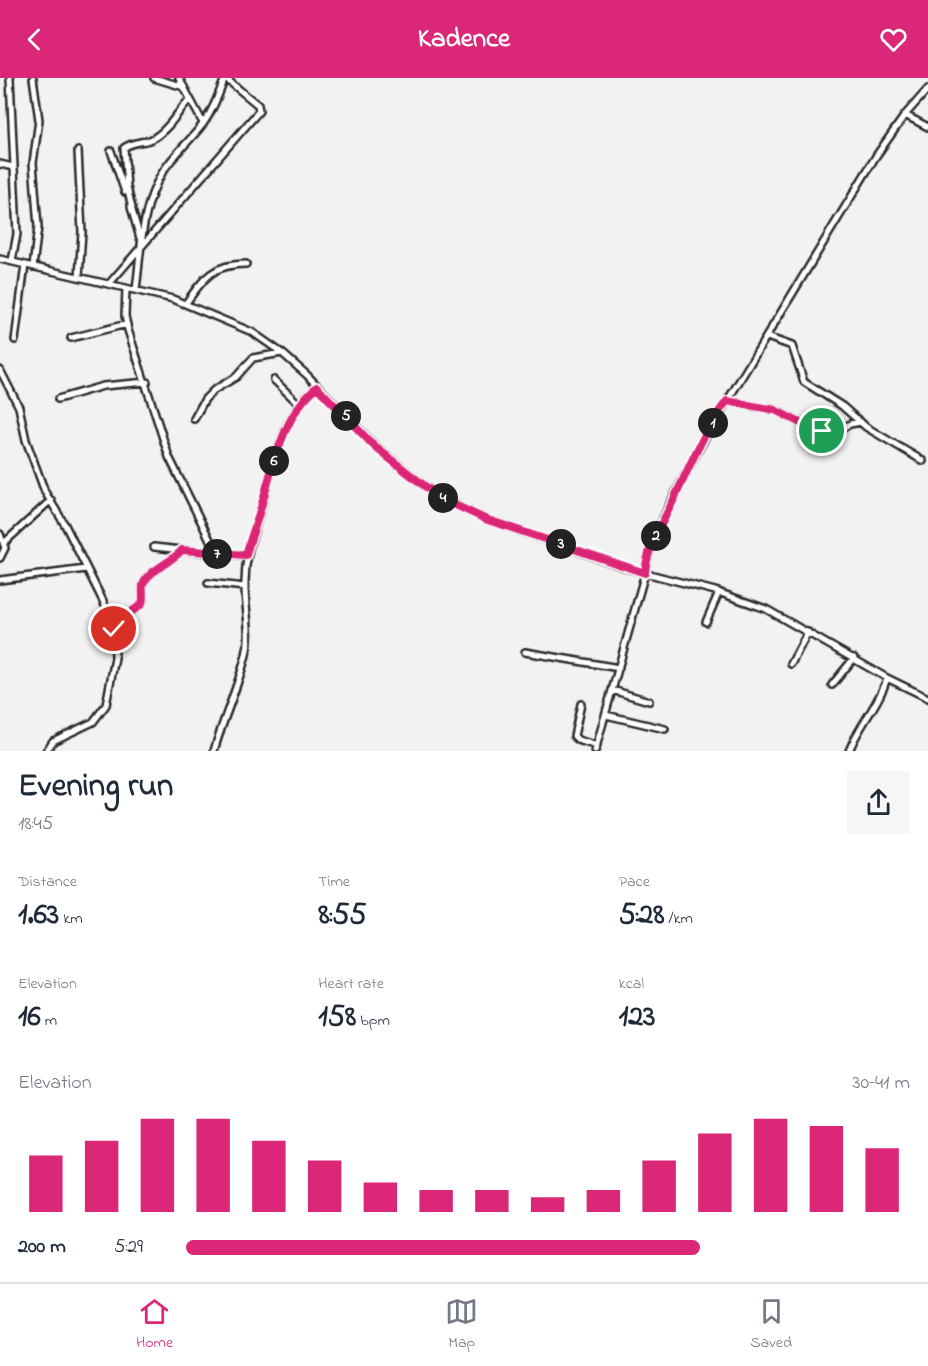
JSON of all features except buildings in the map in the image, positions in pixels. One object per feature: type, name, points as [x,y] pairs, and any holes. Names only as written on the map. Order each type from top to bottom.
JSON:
[{"type":"street","points":[[10,78],[17,234],[12,261]]},
{"type":"street","points":[[33,78],[39,127],[33,163],[38,227],[33,267]]},
{"type":"street","points":[[154,78],[184,87]]},
{"type":"street","points":[[179,78],[203,123]]},
{"type":"street","points":[[109,284],[141,243],[259,111],[258,105],[225,78],[218,97],[203,123],[160,176],[147,210],[141,243],[136,290]]},
{"type":"street","points":[[581,704],[574,736],[596,748],[646,563],[658,530],[705,436],[876,156],[905,115],[928,89]]},
{"type":"street","points":[[141,243],[127,187],[124,148],[133,143],[152,140],[190,99]]},
{"type":"street","points":[[905,115],[928,127]]},
{"type":"street","points":[[78,151],[82,232],[79,277]]},
{"type":"street","points":[[111,151],[118,177],[132,208]]},
{"type":"street","points":[[0,164],[13,167]]},
{"type":"street","points":[[0,267],[1,259],[136,290],[186,303],[252,332],[282,353],[375,447],[426,487],[453,504],[485,519],[645,573],[719,592],[766,609],[887,678],[927,695]]},
{"type":"street","points":[[186,303],[208,276],[220,267],[246,264]]},
{"type":"street","points":[[15,340],[25,265]]},
{"type":"street","points":[[126,288],[127,324],[169,457],[217,554]]},
{"type":"street","points":[[71,338],[127,324]]},
{"type":"street","points":[[767,337],[792,346],[804,382],[842,406],[861,422],[924,461]]},
{"type":"street","points":[[194,419],[205,399],[214,390],[236,377],[253,358],[282,353]]},
{"type":"street","points":[[0,370],[20,407],[35,467],[112,619],[114,629],[115,658],[106,705],[93,722],[53,741],[46,751]]},
{"type":"street","points":[[274,380],[300,405]]},
{"type":"street","points":[[58,399],[103,386],[147,382]]},
{"type":"street","points":[[214,751],[246,654],[246,555],[267,481],[291,422],[300,405],[317,387]]},
{"type":"street","points":[[727,401],[775,410],[814,430],[838,431],[850,424],[861,422]]},
{"type":"street","points":[[4,543],[51,500]]},
{"type":"street","points":[[0,534],[4,543],[4,552],[0,558]]},
{"type":"street","points":[[154,547],[246,555]]},
{"type":"street","points":[[114,629],[122,619],[142,604],[143,584],[147,576],[174,560],[182,550]]},
{"type":"street","points":[[0,580],[86,569]]},
{"type":"street","points":[[208,583],[245,587]]},
{"type":"street","points":[[706,622],[719,592]]},
{"type":"street","points":[[791,664],[808,632]]},
{"type":"street","points":[[525,652],[619,669]]},
{"type":"street","points":[[832,685],[854,658]]},
{"type":"street","points":[[849,751],[859,730],[878,703],[887,678]]},
{"type":"street","points":[[612,690],[649,701]]},
{"type":"street","points":[[606,715],[665,729]]},
{"type":"route","points":[[114,629],[122,619],[142,604],[143,584],[147,576],[174,560],[182,550],[246,555],[267,481],[278,452],[300,405],[317,387],[375,447],[426,487],[453,504],[485,519],[645,573],[646,563],[658,530],[705,436],[727,401],[754,408],[775,410],[814,430],[822,431]]}]
